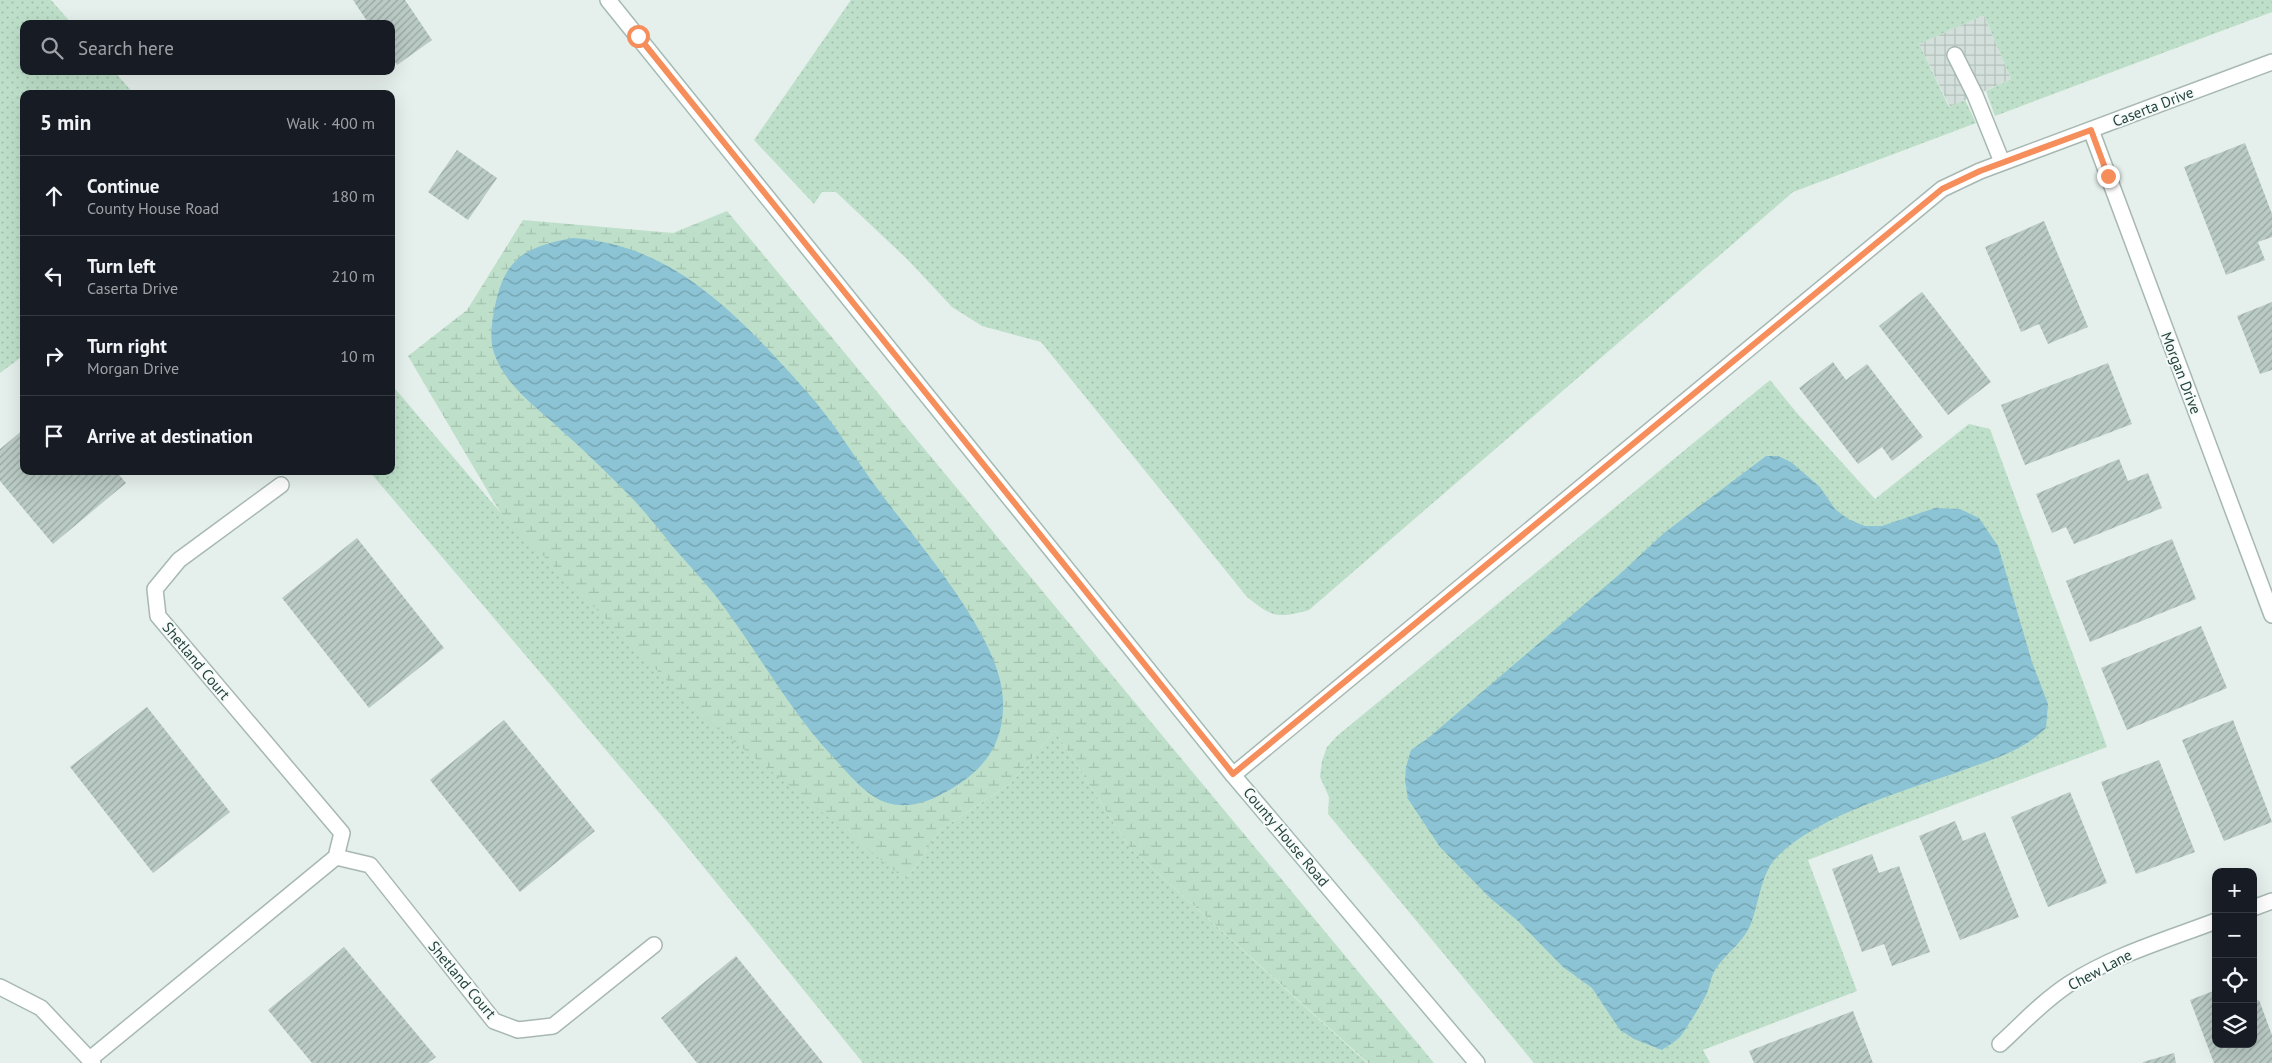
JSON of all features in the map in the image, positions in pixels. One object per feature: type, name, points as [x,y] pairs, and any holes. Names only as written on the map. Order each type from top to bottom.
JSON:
[{"type":"street","name":"County House Road","points":[[608,0],[1233,774],[1477,1063]]},
{"type":"street","points":[[1955,54],[1975,95],[2002,162]]},
{"type":"street","name":"Caserta Drive","points":[[1233,774],[1923,203],[1962,178],[2272,62]]},
{"type":"street","name":"Morgan Drive","points":[[2091,130],[2272,615]]},
{"type":"street","name":"Shetland Court","points":[[281,485],[179,560],[155,589],[158,616],[342,833],[336,857],[370,865],[494,1021],[518,1030],[553,1026],[654,944]]},
{"type":"street","points":[[0,987],[41,1008],[91,1061],[336,857]]},
{"type":"street","points":[[2257,907],[2272,901]]},
{"type":"street","name":"Chew Lane","points":[[2000,1044],[2068,985],[2095,969],[2133,952],[2212,922]]},
{"type":"shaded area","points":[[1984,15],[2011,79],[1950,107],[1919,44]]},
{"type":"green space","points":[[0,0],[51,0],[68,20],[20,20],[20,75],[117,75],[131,90],[20,90],[20,358],[0,373]]},
{"type":"green space","points":[[851,0],[2272,0],[2272,12],[1995,116],[1986,91],[2011,79],[1984,15],[1919,44],[1949,107],[1965,100],[1976,123],[1793,192],[1309,610],[1282,615],[1263,609],[1247,597],[1041,342],[982,326],[952,307],[908,260],[836,192],[822,192],[814,204],[754,140]]},
{"type":"green space","points":[[727,211],[1434,1063],[1368,1063],[1130,848],[1055,731],[1011,783],[940,830],[906,880],[699,713],[500,512],[408,356],[467,310],[523,220],[673,233]]},
{"type":"green space","points":[[1770,380],[1796,412],[1875,499],[1969,424],[1990,429],[2107,747],[1808,860],[1857,991],[1703,1050],[1710,1063],[1534,1063],[1328,814],[1329,797],[1320,777],[1322,761],[1327,747],[1337,736]]},
{"type":"green space","points":[[395,389],[500,512],[906,880],[940,830],[1011,783],[1055,731],[1130,848],[1367,1063],[863,1063],[667,822],[372,475],[395,475]]},
{"type":"water","points":[[572,238],[610,244],[646,255],[695,283],[735,316],[773,354],[817,404],[882,495],[936,565],[974,621],[989,649],[999,676],[1003,700],[999,734],[993,748],[975,772],[963,781],[934,798],[911,805],[888,803],[862,788],[816,738],[715,595],[644,512],[594,461],[523,396],[506,376],[494,353],[491,335],[499,289],[505,276],[520,257],[530,251],[556,241]]},
{"type":"water","points":[[1766,456],[1778,456],[1791,462],[1820,487],[1835,509],[1848,519],[1865,526],[1882,526],[1935,508],[1960,509],[1979,518],[1998,546],[2032,662],[2048,704],[2046,728],[2029,742],[2010,752],[1866,804],[1815,829],[1793,843],[1770,865],[1750,926],[1743,938],[1715,970],[1706,995],[1690,1023],[1676,1041],[1662,1050],[1634,1039],[1620,1030],[1592,988],[1563,967],[1518,921],[1490,898],[1440,847],[1408,799],[1405,781],[1406,767],[1411,750],[1427,739],[1621,573],[1664,533]]},
{"type":"building","points":[[353,0],[405,0],[432,40],[397,65],[395,62],[395,20],[366,20]]},
{"type":"building","points":[[2245,143],[2272,214],[2272,237],[2258,242],[2265,260],[2226,275],[2184,167]]},
{"type":"building","points":[[457,150],[497,178],[468,220],[428,192]]},
{"type":"building","points":[[2044,221],[2088,327],[2048,344],[2039,324],[2021,332],[1985,247]]},
{"type":"building","points":[[1922,292],[1991,382],[1948,415],[1879,326]]},
{"type":"building","points":[[2272,302],[2272,370],[2260,374],[2237,316]]},
{"type":"building","points":[[1833,362],[1846,380],[1867,364],[1923,437],[1892,461],[1882,447],[1858,464],[1799,388]]},
{"type":"building","points":[[2108,363],[2132,424],[2025,465],[2001,405]]},
{"type":"building","points":[[20,432],[20,475],[119,475],[126,483],[53,544],[0,481],[0,449]]},
{"type":"building","points":[[2119,459],[2128,481],[2148,473],[2162,508],[2074,544],[2066,527],[2052,533],[2036,494]]},
{"type":"building","points":[[357,538],[444,648],[369,708],[282,598]]},
{"type":"building","points":[[2172,539],[2196,599],[2090,642],[2066,581]]},
{"type":"building","points":[[2201,626],[2227,688],[2127,730],[2101,668]]},
{"type":"building","points":[[147,707],[230,812],[153,873],[70,767]]},
{"type":"building","points":[[504,720],[595,831],[520,892],[430,780]]},
{"type":"building","points":[[2233,720],[2272,822],[2224,841],[2182,740]]},
{"type":"building","points":[[2159,760],[2195,852],[2136,874],[2101,782]]},
{"type":"building","points":[[2070,792],[2107,883],[2048,907],[2011,817]]},
{"type":"building","points":[[1955,821],[1963,841],[1985,832],[2019,917],[1960,940],[1919,836]]},
{"type":"building","points":[[1872,854],[1879,873],[1899,866],[1930,952],[1892,966],[1884,944],[1862,952],[1832,869]]},
{"type":"building","points":[[344,947],[436,1057],[428,1063],[312,1063],[268,1010]]},
{"type":"building","points":[[736,956],[823,1063],[697,1063],[661,1018]]},
{"type":"building","points":[[2212,992],[2212,1048],[2257,1048],[2257,1001],[2259,1000],[2272,1035],[2272,1063],[2214,1063],[2190,1000]]},
{"type":"building","points":[[1853,1011],[1873,1063],[1754,1063],[1749,1051]]},
{"type":"building","points":[[2174,1053],[2176,1063],[2143,1063],[2143,1062]]},
{"type":"route","points":[[638,36],[701,117],[733,154],[1233,774],[1942,189],[1962,178],[2002,162],[2091,130],[2108,176]]}]
